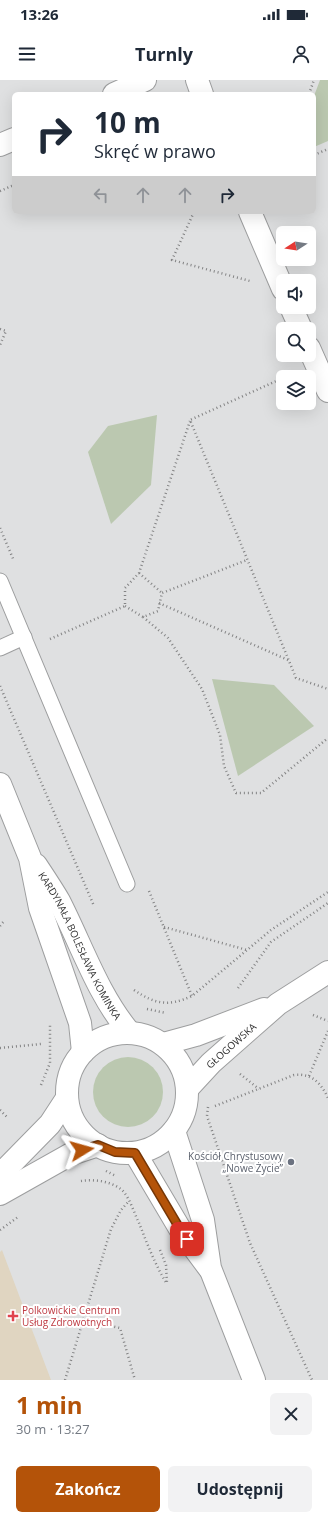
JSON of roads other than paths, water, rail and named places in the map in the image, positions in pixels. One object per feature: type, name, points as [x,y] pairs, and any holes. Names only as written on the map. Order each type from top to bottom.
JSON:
[{"type":"street","points":[[118,92],[145,80]]},
{"type":"street","points":[[197,80],[201,92]]},
{"type":"street","points":[[0,145],[12,140]]},
{"type":"street","points":[[251,214],[277,274]]},
{"type":"street","points":[[315,362],[328,391]]},
{"type":"street","name":"KARDYNAŁA BOLESŁAWA KOMINKA","points":[[0,784],[30,858],[40,908],[80,1023],[83,1052]]},
{"type":"street","name":"KARDYNAŁA BOLESŁAWA KOMINKA","points":[[30,858],[58,900],[106,1001],[130,1033]]},
{"type":"street","name":"GŁOGOWSKA","points":[[187,1089],[211,1064],[278,1004],[328,972]]},
{"type":"street","name":"GŁOGOWSKA","points":[[162,1044],[196,1035],[278,1004]]},
{"type":"street","points":[[130,1033],[145,1036],[162,1044],[174,1054],[180,1064],[185,1078],[188,1094],[184,1111],[174,1131],[154,1147],[135,1153],[115,1152],[98,1145],[86,1136],[76,1125],[70,1112],[67,1098],[69,1076],[75,1063],[83,1052],[92,1044],[106,1036],[130,1033]]},
{"type":"street","points":[[0,1175],[50,1124],[67,1098]]},
{"type":"street","points":[[174,1131],[203,1220],[210,1268],[254,1380]]},
{"type":"street","points":[[0,1194],[72,1154],[98,1145]]},
{"type":"street","points":[[135,1153],[180,1229],[210,1268]]},
{"type":"lane","points":[[0,581],[127,884]]},
{"type":"lane","points":[[0,648],[26,643]]},
{"type":"place","name":"Kościół Chrystusowy „Nowe Życie”","points":[[291,1162]]},
{"type":"place","name":"Polkowickie Centrum Usług Zdrowotnych","points":[[13,1316]]}]
